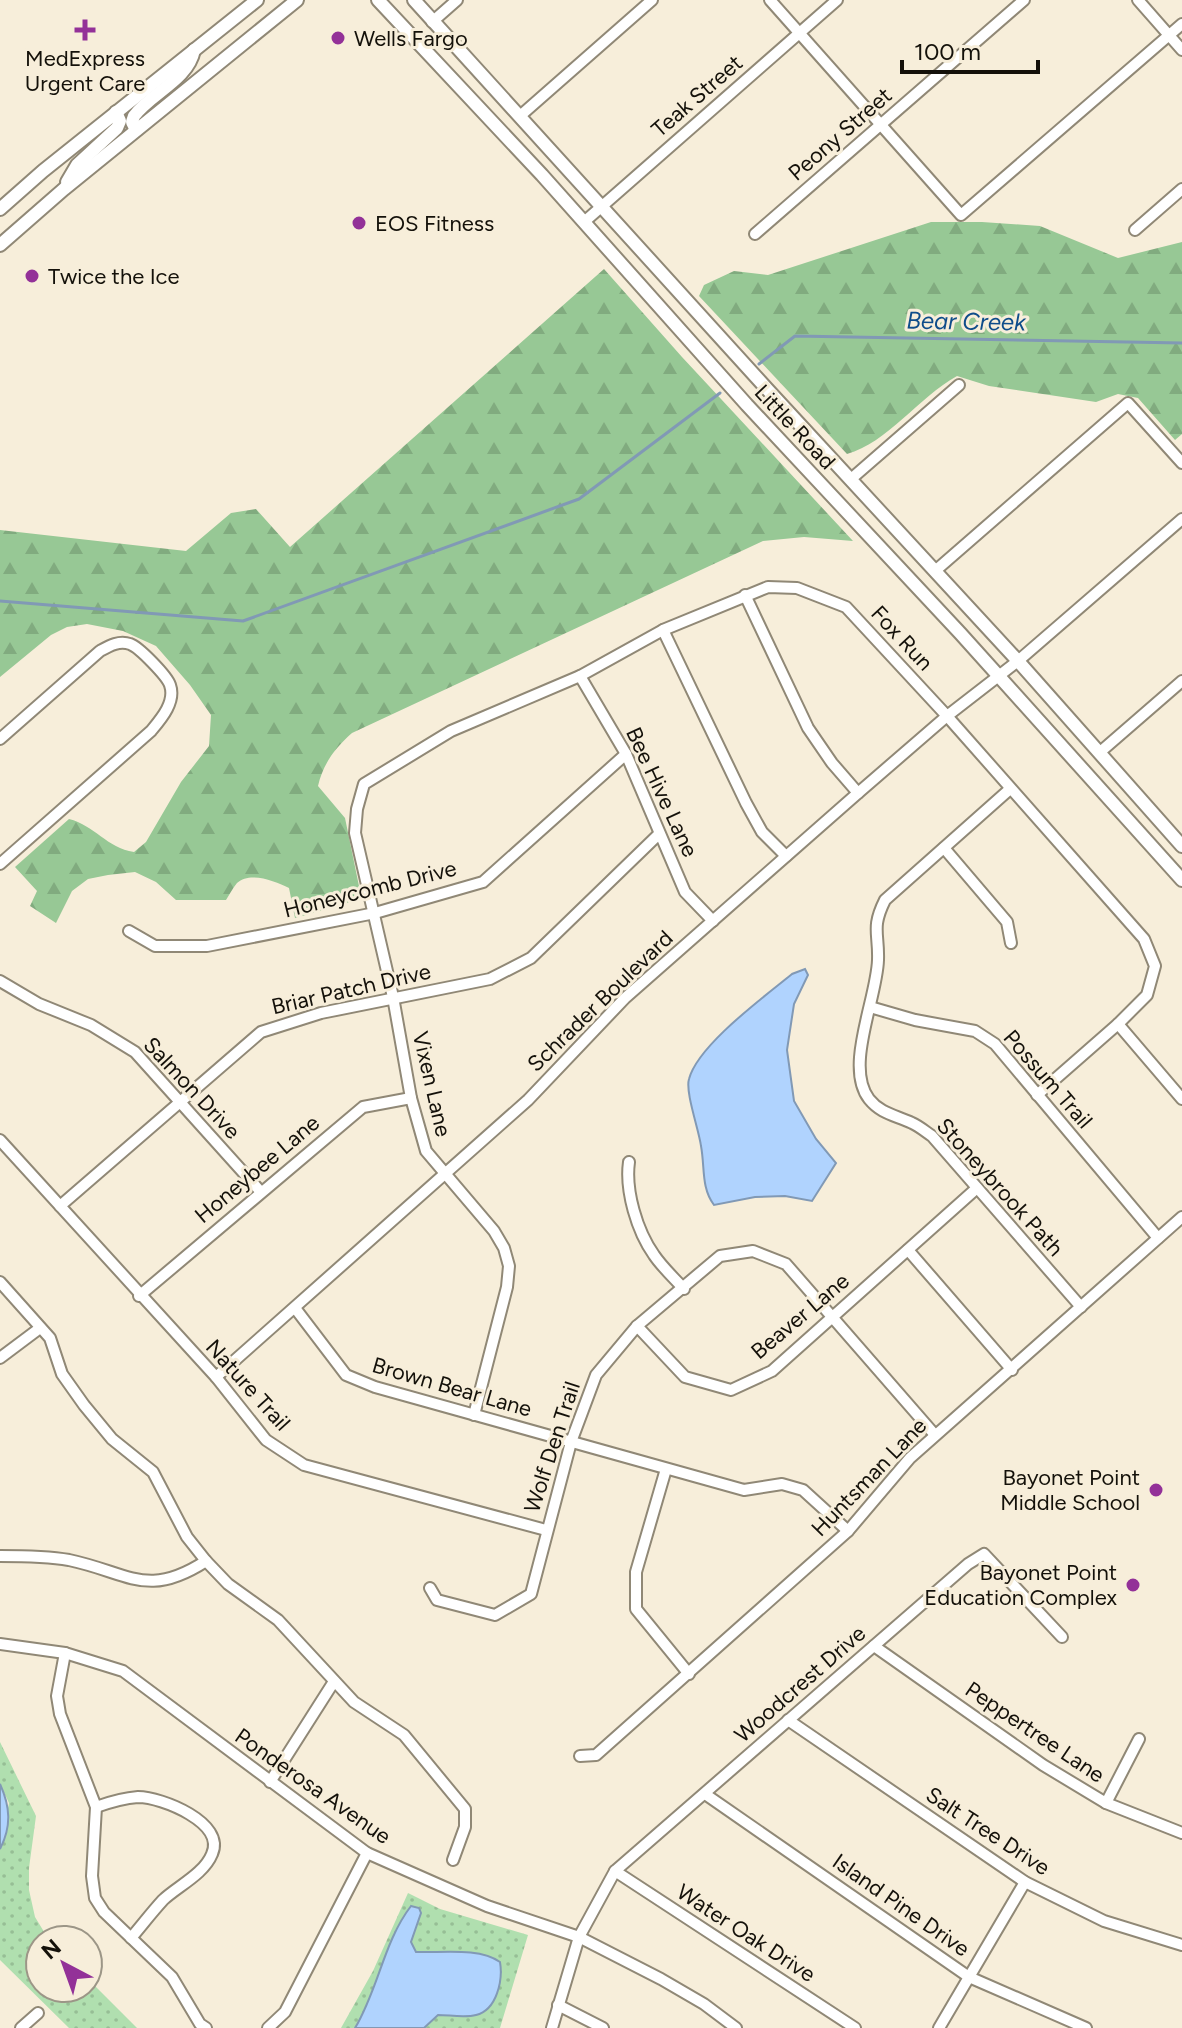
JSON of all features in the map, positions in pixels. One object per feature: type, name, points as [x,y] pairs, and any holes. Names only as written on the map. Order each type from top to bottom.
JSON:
[{"type":"main road","points":[[0,209],[257,0]]},
{"type":"main road","points":[[0,245],[64,189],[297,0]]},
{"type":"main road","name":"Little Road","points":[[378,0],[998,675],[1182,880]]},
{"type":"main road","name":"Little Road","points":[[414,0],[1018,661],[1182,847]]},
{"type":"main road","points":[[136,130],[132,122],[134,116],[184,71],[192,61],[194,50]]},
{"type":"main road","points":[[64,189],[77,165],[117,128],[120,121],[116,112]]},
{"type":"street","points":[[432,22],[457,0]]},
{"type":"street","points":[[520,116],[652,0]]},
{"type":"street","points":[[770,0],[961,215],[1182,24]]},
{"type":"street","name":"Teak Street","points":[[584,222],[837,0]]},
{"type":"street","name":"Peony Street","points":[[755,234],[1024,0]]},
{"type":"street","points":[[1138,0],[1182,50]]},
{"type":"street","points":[[1135,230],[1182,189]]},
{"type":"street","points":[[851,479],[959,385]]},
{"type":"street","points":[[935,571],[1128,403],[1182,463]]},
{"type":"street","name":"Schrader Boulevard","points":[[216,1377],[528,1100],[625,998],[947,716],[1018,661],[1182,519]]},
{"type":"street","name":"Fox Run","points":[[364,784],[451,731],[580,676],[663,630],[745,595],[768,587],[797,588],[846,607],[1144,939],[1155,966],[1147,995],[1037,1095]]},
{"type":"street","points":[[745,595],[808,728],[858,793]]},
{"type":"street","points":[[663,630],[746,803],[762,832],[786,856]]},
{"type":"street","points":[[0,739],[100,651],[115,643],[131,644],[155,665],[170,685],[171,701],[151,731],[0,864]]},
{"type":"street","name":"Bee Hive Lane","points":[[580,676],[626,754],[685,892],[713,921]]},
{"type":"street","points":[[1099,753],[1182,681]]},
{"type":"street","name":"Honeycomb Drive","points":[[129,931],[155,946],[207,946],[375,913],[483,882],[626,754]]},
{"type":"street","name":"Vixen Lane","points":[[364,784],[355,833],[393,997],[411,1098],[426,1151],[494,1231],[504,1248],[509,1266],[507,1287],[474,1415]]},
{"type":"street","name":"Stoneybrook Path","points":[[1010,789],[885,900],[878,914],[875,935],[878,960],[861,1058],[861,1079],[868,1098],[885,1114],[913,1123],[932,1136],[1081,1307]]},
{"type":"street","name":"Briar Patch Drive","points":[[60,1206],[261,1032],[321,1013],[490,979],[531,958],[659,834]]},
{"type":"street","points":[[1166,862],[1182,847]]},
{"type":"street","points":[[944,848],[1007,922],[1011,943]]},
{"type":"street","name":"Salmon Drive","points":[[0,981],[39,1004],[91,1025],[135,1052],[260,1191]]},
{"type":"street","name":"Possum Trail","points":[[870,1007],[915,1020],[975,1031],[995,1044],[1158,1238]]},
{"type":"street","points":[[1118,1024],[1182,1099]]},
{"type":"street","name":"Honeybee Lane","points":[[139,1296],[363,1107],[411,1098]]},
{"type":"street","name":"Nature Trail","points":[[0,1140],[216,1377],[266,1440],[304,1465],[546,1530]]},
{"type":"street","points":[[629,1162],[627,1179],[638,1220],[653,1255],[684,1289]]},
{"type":"street","name":"Beaver Lane","points":[[637,1326],[685,1377],[731,1390],[772,1371],[977,1188]]},
{"type":"street","name":"Huntsman Lane","points":[[580,1756],[596,1755],[689,1674],[848,1531],[910,1458],[1182,1217]]},
{"type":"street","points":[[908,1250],[1012,1370]]},
{"type":"street","name":"Wolf Den Trail","points":[[430,1588],[437,1600],[495,1615],[531,1594],[571,1442],[596,1375],[637,1326],[720,1256],[753,1251],[786,1264],[935,1435]]},
{"type":"street","points":[[0,1282],[50,1338],[62,1374],[84,1405],[112,1439],[153,1472],[187,1537],[206,1561],[228,1584],[278,1620],[333,1683],[354,1702],[404,1735],[465,1809],[466,1822],[453,1860]]},
{"type":"street","name":"Brown Bear Lane","points":[[295,1308],[346,1375],[375,1387],[744,1490],[782,1484],[803,1490],[848,1531]]},
{"type":"street","points":[[0,1358],[40,1328]]},
{"type":"street","points":[[666,1469],[636,1572],[636,1609],[689,1674]]},
{"type":"street","name":"Woodcrest Drive","points":[[552,2028],[579,1937],[615,1871],[968,1564],[984,1554],[1062,1637]]},
{"type":"street","points":[[0,1556],[29,1555],[67,1560],[143,1582],[167,1581],[186,1574],[206,1561]]},
{"type":"street","name":"Ponderosa Avenue","points":[[0,1644],[65,1653],[123,1671],[367,1853],[487,1906],[579,1937],[661,1979],[704,2004],[736,2028]]},
{"type":"street","name":"Peppertree Lane","points":[[874,1646],[1043,1765],[1106,1803],[1182,1833]]},
{"type":"street","points":[[65,1653],[57,1696],[60,1714],[96,1807],[92,1876],[95,1898],[104,1912],[172,1977],[200,2024],[206,2028]]},
{"type":"street","points":[[270,1782],[333,1683]]},
{"type":"street","name":"Salt Tree Drive","points":[[788,1720],[1025,1882],[1104,1921],[1182,1945]]},
{"type":"street","points":[[1106,1803],[1139,1739]]},
{"type":"street","name":"Island Pine Drive","points":[[705,1794],[969,1977],[1086,2028]]},
{"type":"street","points":[[96,1807],[121,1799],[157,1799],[183,1809],[212,1836],[215,1847],[211,1858],[163,1900],[131,1938]]},
{"type":"street","points":[[268,2028],[285,2012],[367,1853]]},
{"type":"street","name":"Water Oak Drive","points":[[615,1871],[855,2028]]},
{"type":"street","points":[[939,2028],[1025,1882]]},
{"type":"street","points":[[558,2005],[603,2028]]},
{"type":"street","points":[[21,2028],[38,2013]]},
{"type":"green space","points":[[931,222],[1040,226],[1118,258],[1182,242],[1182,434],[1175,440],[1138,398],[1118,394],[1096,402],[989,386],[957,376],[876,440],[847,454],[699,296],[704,285],[734,271],[768,275]]},
{"type":"green space","points":[[604,269],[853,541],[804,537],[763,541],[352,733],[330,757],[318,786],[345,818],[360,891],[359,897],[345,904],[295,918],[289,888],[255,877],[242,879],[226,900],[176,900],[156,882],[135,872],[88,879],[72,891],[56,923],[30,906],[37,891],[15,867],[69,819],[124,850],[134,852],[146,842],[181,782],[209,746],[211,715],[156,646],[123,631],[87,624],[67,627],[51,635],[0,677],[0,530],[186,551],[231,513],[256,509],[290,547]]},
{"type":"green space","points":[[0,1742],[36,1816],[29,1890],[39,1924],[24,1924],[24,1984],[0,1960],[0,1849],[9,1803],[0,1784]]},
{"type":"green space","points":[[408,1893],[440,1909],[528,1935],[500,2028],[341,2028],[373,1971]]},
{"type":"green space","points":[[104,1995],[137,2028],[69,2028],[45,2004],[104,2004]]},
{"type":"water","points":[[805,969],[808,975],[794,1004],[787,1050],[794,1101],[816,1139],[836,1163],[812,1201],[785,1196],[755,1197],[714,1205],[705,1184],[689,1079],[705,1051],[733,1022],[792,974]]},
{"type":"water","points":[[0,1784],[8,1816],[0,1849]]},
{"type":"water","points":[[411,1906],[419,1908],[421,1913],[411,1942],[416,1952],[482,1954],[500,1962],[499,1985],[494,2001],[476,2015],[438,2015],[424,2028],[355,2028],[394,1934]]},
{"type":"waterway","name":"Bear Creek","points":[[759,364],[795,336],[1182,343]]},
{"type":"waterway","points":[[0,601],[243,621],[579,499],[720,393]]},
{"type":"place","name":"MedExpress Urgent Care","points":[[85,30]]},
{"type":"place","name":"Wells Fargo","points":[[338,38]]},
{"type":"place","name":"EOS Fitness","points":[[359,223]]},
{"type":"place","name":"Twice the Ice","points":[[32,276]]},
{"type":"place","name":"Bayonet Point Middle School","points":[[1156,1490]]},
{"type":"place","name":"Bayonet Point Education Complex","points":[[1133,1585]]}]
